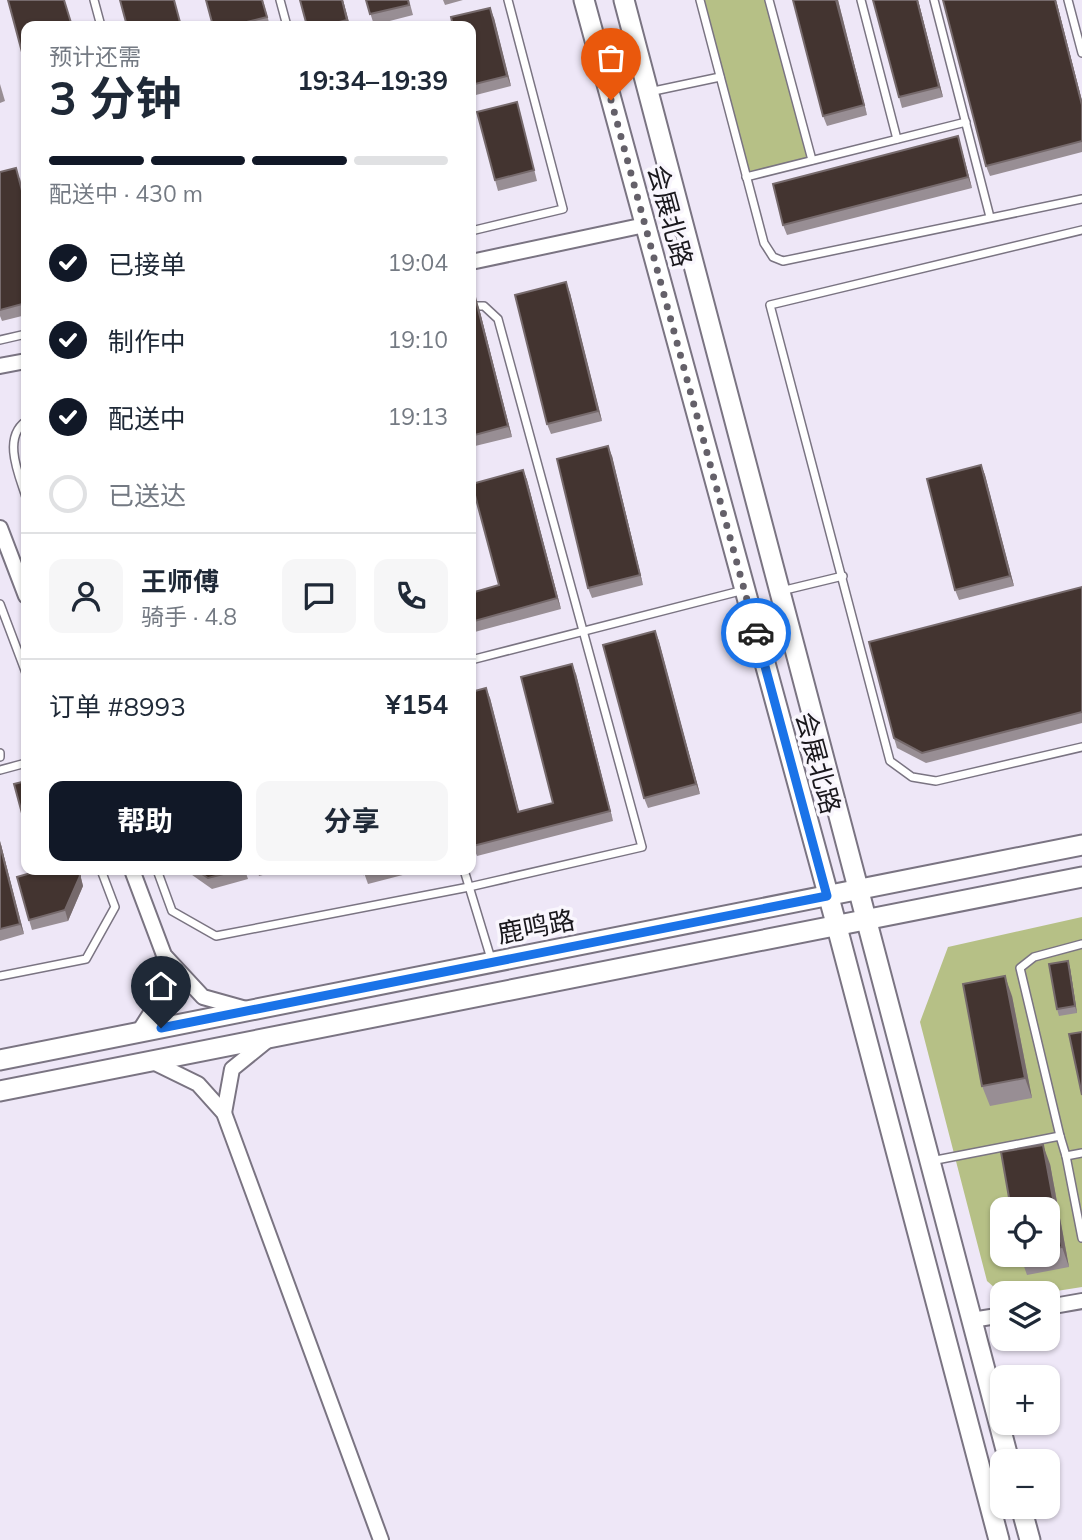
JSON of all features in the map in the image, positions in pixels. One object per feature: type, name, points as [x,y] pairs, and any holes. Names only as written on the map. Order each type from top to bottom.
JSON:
[{"type":"main road","name":"会展北路","points":[[584,0],[837,927],[999,1540]]},
{"type":"main road","name":"会展北路","points":[[624,0],[1006,1449]]},
{"type":"main road","name":"鹿鸣路","points":[[0,1060],[1082,845]]},
{"type":"main road","points":[[0,1091],[1082,877]]},
{"type":"main road","points":[[1024,1519],[1030,1540]]},
{"type":"street","points":[[476,261],[645,225]]},
{"type":"street","points":[[0,366],[21,362]]},
{"type":"street","points":[[0,528],[21,583]]},
{"type":"street","points":[[134,875],[164,954],[203,998],[251,1010]]},
{"type":"street","points":[[138,1033],[163,994],[164,954]]},
{"type":"street","points":[[224,1113],[232,1069],[269,1039]]},
{"type":"street","points":[[153,1062],[198,1084],[224,1113],[381,1540]]},
{"type":"street","points":[[1060,1305],[1082,1301]]},
{"type":"street","points":[[972,1320],[990,1317]]},
{"type":"lane","points":[[94,0],[100,21]]},
{"type":"lane","points":[[280,0],[286,21]]},
{"type":"lane","points":[[476,230],[563,209],[508,0]]},
{"type":"lane","points":[[699,0],[764,243],[773,257],[783,261],[1082,199]]},
{"type":"lane","points":[[769,0],[812,160]]},
{"type":"lane","points":[[861,0],[897,139]]},
{"type":"lane","points":[[934,0],[990,217]]},
{"type":"lane","points":[[1068,0],[1082,53]]},
{"type":"lane","points":[[648,93],[720,77]]},
{"type":"lane","points":[[746,177],[966,122]]},
{"type":"lane","points":[[1082,230],[770,305],[890,761],[912,777],[936,781],[1082,747]]},
{"type":"lane","points":[[160,875],[172,911],[216,936],[469,887],[642,847],[498,319],[484,306],[476,306]]},
{"type":"lane","points":[[0,340],[21,335]]},
{"type":"lane","points":[[21,425],[13,447],[21,482]]},
{"type":"lane","points":[[780,591],[842,576]]},
{"type":"lane","points":[[476,659],[744,590]]},
{"type":"lane","points":[[0,604],[21,660]]},
{"type":"lane","points":[[0,770],[21,764]]},
{"type":"lane","points":[[0,976],[86,959],[115,907],[103,875]]},
{"type":"lane","points":[[465,875],[492,963]]},
{"type":"lane","points":[[1082,944],[1034,957],[1020,968],[1066,1156],[1082,1238]]},
{"type":"lane","points":[[930,1161],[1060,1136]]},
{"type":"lane","points":[[1066,1156],[1082,1153]]},
{"type":"green space","points":[[700,0],[769,0],[812,160],[746,177]]},
{"type":"green space","points":[[1082,917],[1082,1287],[1060,1290],[1060,1281],[990,1281],[990,1284],[987,1281],[920,1022],[948,947]]},
{"type":"building","points":[[8,0],[64,0],[70,21],[21,21],[21,48]]},
{"type":"building","points":[[120,0],[174,0],[180,21],[126,21]]},
{"type":"building","points":[[206,0],[262,0],[267,17],[251,21],[212,21]]},
{"type":"building","points":[[300,0],[342,0],[347,20],[306,21]]},
{"type":"building","points":[[366,0],[408,0],[409,5],[370,14]]},
{"type":"building","points":[[793,0],[836,0],[864,105],[823,116]]},
{"type":"building","points":[[873,0],[917,0],[939,87],[899,97]]},
{"type":"building","points":[[943,0],[1055,0],[1082,105],[1082,141],[986,166]]},
{"type":"building","points":[[490,8],[507,76],[476,84],[476,21],[452,21],[451,17]]},
{"type":"building","points":[[517,102],[534,170],[495,180],[477,112]]},
{"type":"building","points":[[958,136],[968,177],[783,225],[773,184]]},
{"type":"building","points":[[16,168],[21,187],[21,304],[0,310],[0,172]]},
{"type":"building","points":[[566,282],[598,411],[547,424],[515,295]]},
{"type":"building","points":[[476,301],[508,426],[476,435]]},
{"type":"building","points":[[608,446],[640,575],[588,588],[557,459]]},
{"type":"building","points":[[981,465],[1010,576],[955,590],[927,479]]},
{"type":"building","points":[[523,470],[557,598],[476,621],[476,592],[499,585],[476,499],[476,483]]},
{"type":"building","points":[[1082,587],[1082,712],[922,753],[894,738],[869,642]]},
{"type":"building","points":[[655,631],[696,784],[644,798],[603,645]]},
{"type":"building","points":[[572,664],[610,811],[476,845],[476,691],[486,688],[518,812],[553,803],[521,677]]},
{"type":"building","points":[[21,782],[21,810],[14,784]]},
{"type":"building","points":[[0,845],[20,924],[0,929]]},
{"type":"building","points":[[80,876],[65,910],[29,920],[17,877]]},
{"type":"building","points":[[1068,961],[1075,1006],[1057,1009],[1049,964]]},
{"type":"building","points":[[1005,976],[1025,1078],[982,1086],[963,984]]},
{"type":"building","points":[[1082,1032],[1082,1095],[1069,1034]]},
{"type":"building","points":[[1043,1145],[1053,1197],[1009,1197],[1001,1152]]},
{"type":"way so far","points":[[611,100],[756,633]]},
{"type":"route","points":[[161,1028],[827,896],[756,633]]}]
